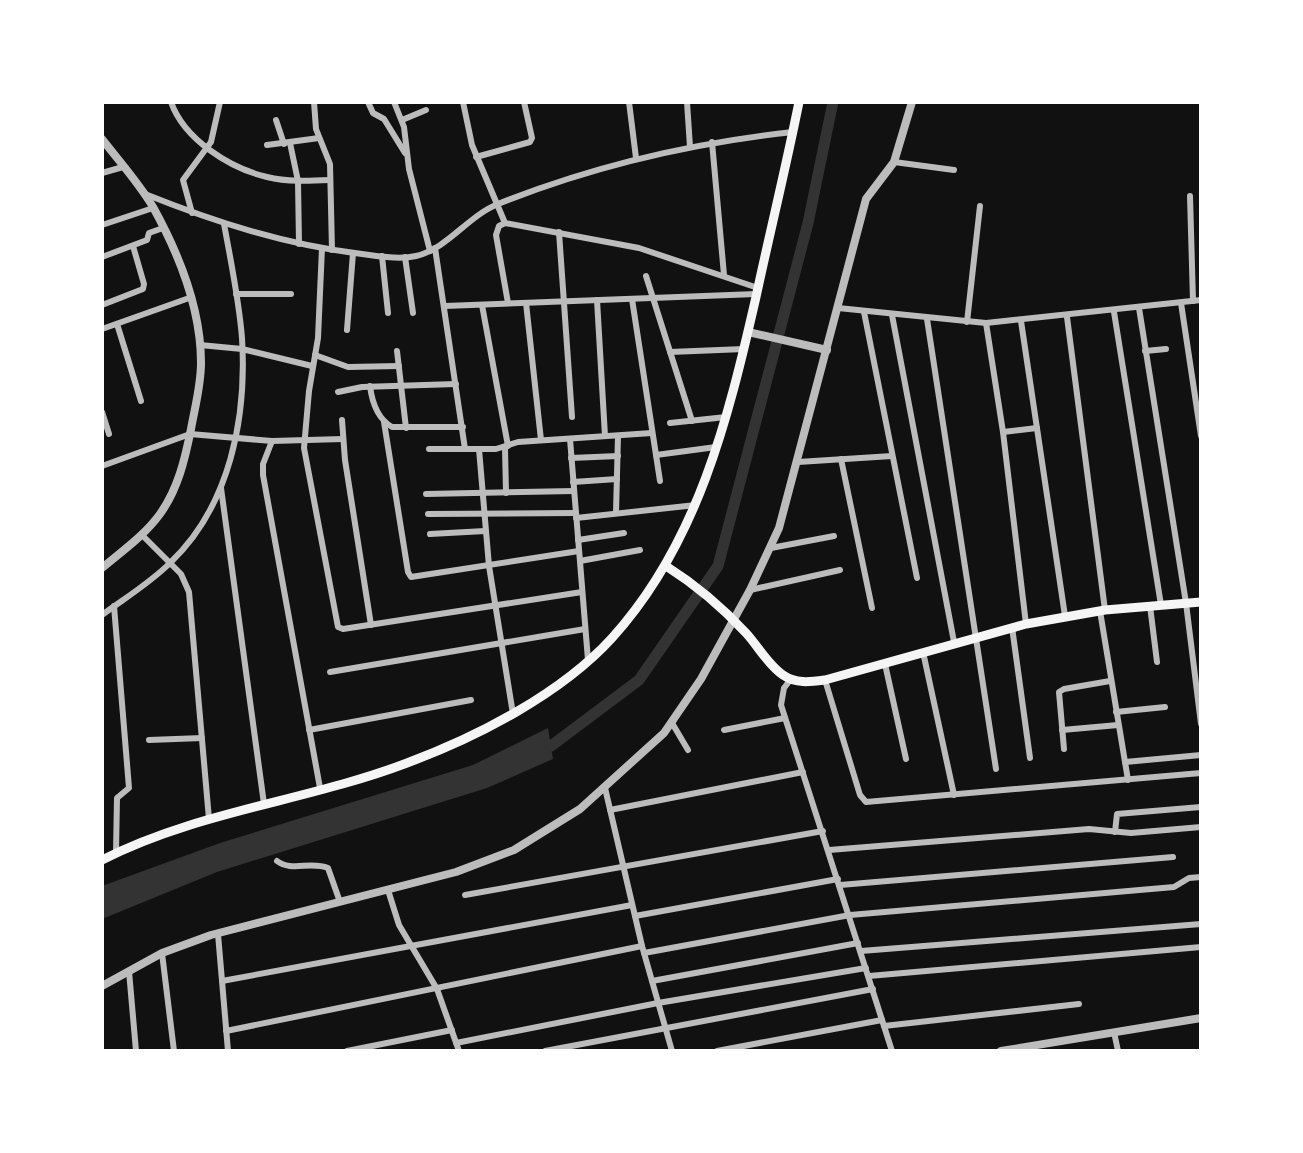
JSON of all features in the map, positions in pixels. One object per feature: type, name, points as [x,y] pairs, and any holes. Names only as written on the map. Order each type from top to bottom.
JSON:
[{"type":"main road","points":[[102,860],[116,852],[209,819],[400,766],[439,751],[513,714],[588,660],[611,639],[670,569],[718,447],[744,349],[753,333],[757,291],[799,102]]},
{"type":"main road","points":[[670,569],[703,592],[733,620],[775,669],[803,682],[825,680],[977,635],[1065,616],[1201,602]]},
{"type":"street","points":[[171,102],[184,129],[207,148],[266,177],[298,181],[330,180]]},
{"type":"street","points":[[192,213],[183,180],[207,148],[215,131],[220,102]]},
{"type":"street","points":[[314,102],[319,138],[328,157],[332,250]]},
{"type":"street","points":[[368,102],[373,113],[384,119],[407,156]]},
{"type":"street","points":[[394,102],[402,120],[407,156],[445,306],[465,449]]},
{"type":"street","points":[[463,102],[476,157],[505,223]]},
{"type":"street","points":[[476,157],[530,142],[532,138],[524,102]]},
{"type":"street","points":[[629,102],[636,158]]},
{"type":"street","points":[[687,102],[690,147]]},
{"type":"street","points":[[102,986],[162,953],[218,934],[456,872],[514,850],[580,809],[672,723],[685,706],[771,548],[788,503],[866,199],[894,162],[912,102]]},
{"type":"street","points":[[402,120],[426,110]]},
{"type":"street","points":[[276,120],[298,181],[299,244]]},
{"type":"street","points":[[145,194],[224,224],[299,244],[405,257],[432,249],[495,205],[636,158],[712,142],[793,132]]},
{"type":"street","points":[[267,145],[319,138]]},
{"type":"street","points":[[102,139],[145,194],[163,228],[192,297],[200,345],[199,381],[190,434],[173,492],[142,535],[102,568]]},
{"type":"street","points":[[712,142],[724,275]]},
{"type":"street","points":[[894,162],[954,170]]},
{"type":"street","points":[[102,173],[123,167]]},
{"type":"street","points":[[838,308],[986,323],[1067,317],[1197,301],[1190,196]]},
{"type":"street","points":[[967,322],[980,206]]},
{"type":"street","points":[[102,225],[153,208]]},
{"type":"street","points":[[508,303],[496,235],[497,229],[505,223],[662,254],[724,275],[757,291]]},
{"type":"street","points":[[102,615],[170,563],[197,534],[221,488],[235,439],[242,349],[224,224]]},
{"type":"street","points":[[102,257],[147,240],[150,232],[163,228]]},
{"type":"street","points":[[559,232],[572,417]]},
{"type":"street","points":[[102,305],[143,289],[133,246]]},
{"type":"street","points":[[322,248],[320,311],[304,441],[339,628],[582,592]]},
{"type":"street","points":[[347,330],[353,253]]},
{"type":"street","points":[[382,256],[388,313]]},
{"type":"street","points":[[405,257],[413,313]]},
{"type":"street","points":[[646,276],[692,421]]},
{"type":"street","points":[[445,306],[757,291]]},
{"type":"street","points":[[236,294],[291,294]]},
{"type":"street","points":[[102,329],[192,297]]},
{"type":"street","points":[[632,299],[660,481]]},
{"type":"street","points":[[597,300],[605,436]]},
{"type":"street","points":[[526,303],[541,440]]},
{"type":"street","points":[[1181,303],[1201,436]]},
{"type":"street","points":[[482,305],[507,447],[506,493]]},
{"type":"street","points":[[1139,308],[1186,603],[1201,724]]},
{"type":"street","points":[[864,312],[917,578]]},
{"type":"street","points":[[1114,312],[1156,605],[1157,662]]},
{"type":"street","points":[[892,315],[954,642]]},
{"type":"street","points":[[1067,317],[1110,681],[1128,780]]},
{"type":"street","points":[[927,319],[996,769]]},
{"type":"street","points":[[1021,321],[1065,616]]},
{"type":"street","points":[[986,323],[1003,432],[1026,624]]},
{"type":"street","points":[[117,324],[141,401]]},
{"type":"street","points":[[753,333],[827,350]]},
{"type":"street","points":[[200,345],[242,349],[312,366]]},
{"type":"street","points":[[670,352],[744,349]]},
{"type":"street","points":[[1145,351],[1166,349]]},
{"type":"street","points":[[397,351],[406,428]]},
{"type":"street","points":[[315,355],[348,367],[399,366]]},
{"type":"street","points":[[338,392],[370,386],[456,384]]},
{"type":"street","points":[[370,386],[373,401],[384,422],[409,576],[416,578],[579,551]]},
{"type":"street","points":[[102,412],[109,434]]},
{"type":"street","points":[[670,423],[727,417]]},
{"type":"street","points":[[342,420],[371,625]]},
{"type":"street","points":[[384,422],[392,427],[406,428],[463,427]]},
{"type":"street","points":[[1003,432],[1037,428]]},
{"type":"street","points":[[429,449],[507,447],[518,442],[652,433]]},
{"type":"street","points":[[102,466],[190,434],[272,441],[343,439]]},
{"type":"street","points":[[616,513],[618,436]]},
{"type":"street","points":[[570,439],[588,660]]},
{"type":"street","points":[[272,441],[263,464],[263,475],[320,788]]},
{"type":"street","points":[[656,455],[718,447]]},
{"type":"street","points":[[479,449],[489,566],[513,714]]},
{"type":"street","points":[[571,458],[618,456]]},
{"type":"street","points":[[798,462],[892,456]]},
{"type":"street","points":[[841,459],[872,608]]},
{"type":"street","points":[[573,482],[617,479]]},
{"type":"street","points":[[221,488],[264,804]]},
{"type":"street","points":[[426,494],[574,491]]},
{"type":"street","points":[[428,514],[576,516],[696,505]]},
{"type":"street","points":[[430,534],[485,531]]},
{"type":"street","points":[[578,540],[624,533]]},
{"type":"street","points":[[142,535],[181,574],[189,592],[209,819]]},
{"type":"street","points":[[771,548],[834,536]]},
{"type":"street","points":[[580,561],[640,550]]},
{"type":"street","points":[[750,590],[840,570]]},
{"type":"street","points":[[114,606],[129,788],[117,798],[116,852]]},
{"type":"street","points":[[1012,627],[1030,758]]},
{"type":"street","points":[[330,672],[585,629]]},
{"type":"street","points":[[923,652],[954,795]]},
{"type":"street","points":[[885,664],[906,759]]},
{"type":"street","points":[[791,679],[782,693],[781,705],[892,1051]]},
{"type":"street","points":[[825,680],[862,799],[870,803],[1201,773]]},
{"type":"street","points":[[1064,749],[1058,696],[1060,690],[1110,681]]},
{"type":"street","points":[[309,730],[471,700]]},
{"type":"street","points":[[1116,712],[1165,707]]},
{"type":"street","points":[[724,730],[785,718]]},
{"type":"street","points":[[672,723],[688,750]]},
{"type":"street","points":[[1062,730],[1118,725]]},
{"type":"street","points":[[149,740],[202,738]]},
{"type":"street","points":[[1125,762],[1201,755]]},
{"type":"street","points":[[610,810],[803,772]]},
{"type":"street","points":[[605,788],[643,950],[672,1051]]},
{"type":"street","points":[[1115,832],[1117,814],[1201,807]]},
{"type":"street","points":[[829,850],[1089,829],[1115,832],[1201,827]]},
{"type":"street","points":[[465,895],[823,831]]},
{"type":"street","points":[[635,916],[839,882],[1173,857]]},
{"type":"street","points":[[277,861],[284,866],[318,864],[328,868],[340,902]]},
{"type":"street","points":[[226,1031],[643,950],[850,915],[1169,888],[1189,878],[1201,877]]},
{"type":"street","points":[[388,890],[394,914],[437,989],[458,1047],[658,1003],[866,968]]},
{"type":"street","points":[[222,981],[632,905]]},
{"type":"street","points":[[861,951],[1201,924]]},
{"type":"street","points":[[218,934],[228,1051]]},
{"type":"street","points":[[652,981],[858,943]]},
{"type":"street","points":[[869,976],[1201,947]]},
{"type":"street","points":[[162,953],[174,1051]]},
{"type":"street","points":[[129,971],[136,1051]]},
{"type":"street","points":[[545,1051],[873,989]]},
{"type":"street","points":[[717,1051],[883,1023],[1079,1004]]},
{"type":"street","points":[[1001,1051],[1201,1018]]},
{"type":"street","points":[[347,1051],[452,1030]]},
{"type":"street","points":[[1114,1032],[1118,1051]]},
{"type":"shaded area","points":[[548,728],[553,759],[487,788],[217,872],[102,919],[102,886],[220,843],[473,765]]},
{"type":"waterway","points":[[551,746],[639,680],[718,566],[808,223],[833,102]]}]
